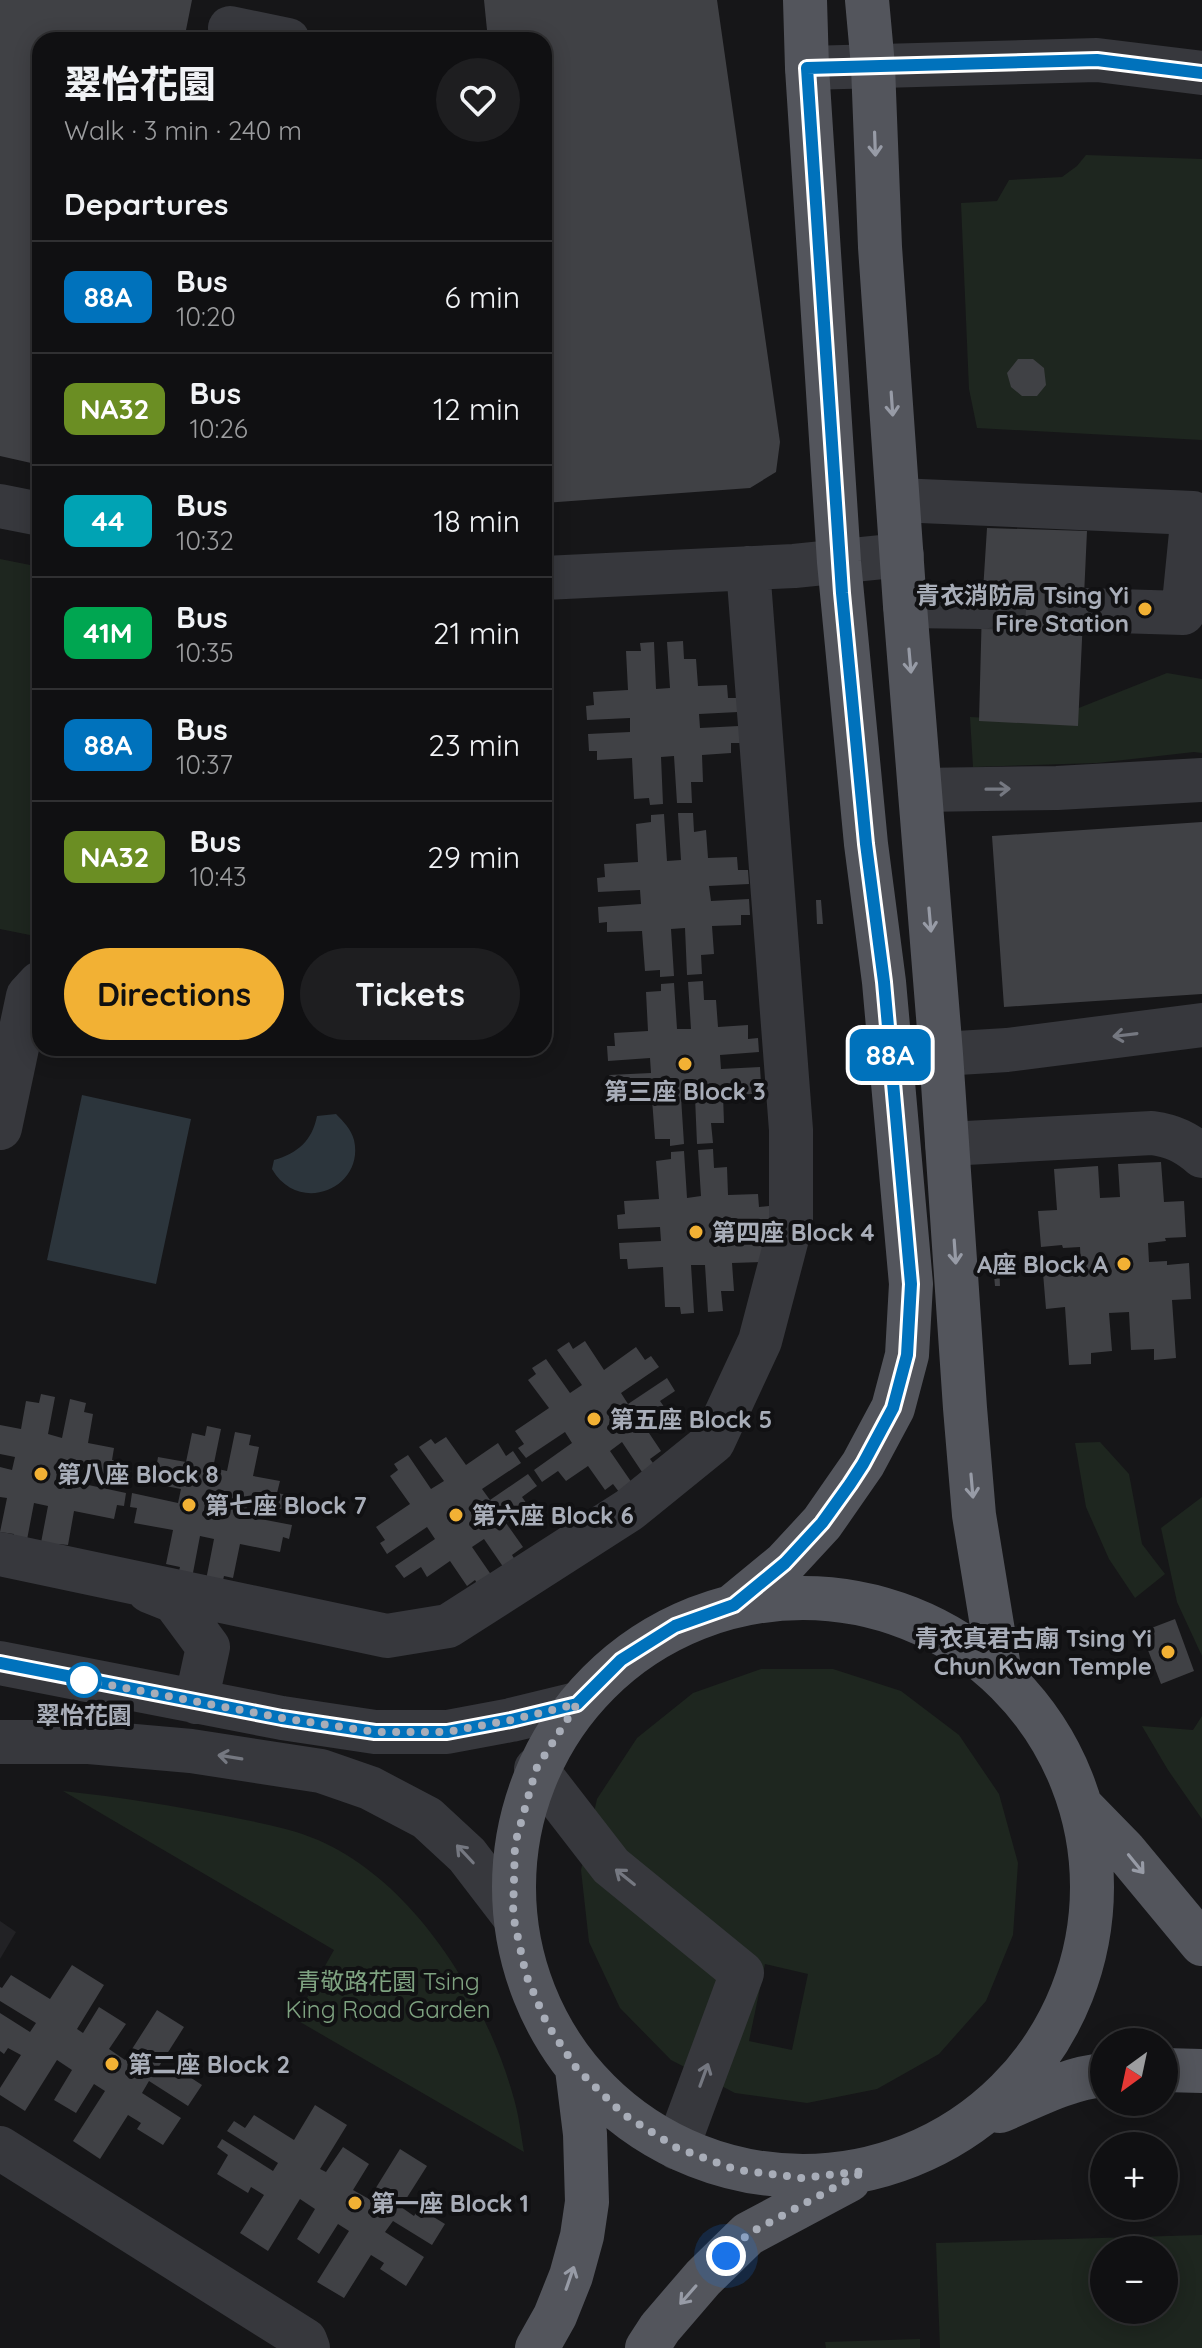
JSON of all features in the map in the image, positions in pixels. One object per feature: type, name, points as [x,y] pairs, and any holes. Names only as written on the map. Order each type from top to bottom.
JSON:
[{"type":"main road","points":[[734,1605],[785,1563],[822,1523],[863,1464],[893,1408],[907,1355],[911,1284],[884,982],[865,829],[839,562],[805,0]]},
{"type":"main road","points":[[867,0],[873,66],[880,247],[905,606],[974,1515],[1000,1674]]},
{"type":"main road","points":[[865,2171],[801,2178],[737,2170],[677,2148],[623,2114],[577,2069],[547,2024],[526,1975],[513,1915],[515,1844],[536,1769],[577,1704],[621,1660],[675,1626],[734,1605],[805,1597],[875,1606],[941,1632],[1000,1674],[1035,1713],[1063,1758],[1082,1807],[1094,1876],[1089,1946],[1067,2012],[1029,2071],[979,2119]]},
{"type":"main road","points":[[1082,1807],[1124,1850],[1202,1944]]},
{"type":"main road","points":[[537,2348],[555,2316],[571,2276],[587,2202],[585,2134],[577,2069]]},
{"type":"main road","points":[[1178,2070],[1202,2071]]},
{"type":"main road","points":[[647,2348],[703,2278],[748,2234],[865,2171],[925,2151],[979,2119],[1090,2077]]},
{"type":"street","points":[[232,23],[262,32]]},
{"type":"street","points":[[807,68],[1097,60],[1202,73]]},
{"type":"street","points":[[898,500],[1193,513],[1183,613],[1084,610]]},
{"type":"street","points":[[0,506],[32,512]]},
{"type":"street","points":[[552,578],[748,568],[902,555]]},
{"type":"street","points":[[0,1554],[387,1636],[448,1626],[629,1510],[713,1442],[760,1341],[791,1223],[791,1130],[748,568]]},
{"type":"street","points":[[905,606],[982,607]]},
{"type":"street","points":[[920,790],[1057,788],[1202,780]]},
{"type":"street","points":[[0,1128],[28,996],[32,992]]},
{"type":"street","points":[[941,1054],[1007,1050],[1202,1025]]},
{"type":"street","points":[[947,1144],[1152,1133],[1187,1143],[1202,1156]]},
{"type":"street","points":[[121,1579],[174,1601],[208,1647],[196,1702]]},
{"type":"street","points":[[0,1663],[282,1718],[375,1732],[447,1732],[577,1704]]},
{"type":"street","points":[[12,1747],[89,1742],[191,1751],[321,1771],[370,1788],[427,1818],[467,1855],[513,1915]]},
{"type":"street","points":[[536,1769],[611,1866],[742,1973],[677,2148]]},
{"type":"street","points":[[0,2148],[305,2340],[308,2348]]},
{"type":"shaded area","points":[[82,1095],[191,1119],[156,1284],[47,1260]]},
{"type":"shaded area","points":[[336,1114],[354,1140],[355,1157],[350,1171],[340,1183],[313,1193],[298,1191],[284,1183],[272,1169],[274,1160],[303,1145],[312,1132],[317,1116]]},
{"type":"shaded area","points":[[0,1921],[16,1932],[0,1959]]},
{"type":"green space","points":[[1086,155],[1202,159],[1202,440],[977,428],[969,389],[961,203],[997,201],[1009,180],[1062,177]]},
{"type":"green space","points":[[0,559],[32,565],[32,935],[0,929]]},
{"type":"green space","points":[[1167,673],[1202,679],[1202,753],[1097,763],[973,767],[970,717],[1046,721]]},
{"type":"green space","points":[[1100,1442],[1129,1474],[1142,1544],[1165,1574],[1135,1598],[1109,1559],[1086,1507],[1075,1443]]},
{"type":"green space","points":[[1202,1497],[1202,1656],[1177,1602],[1161,1528]]},
{"type":"green space","points":[[761,1669],[833,1669],[901,1691],[959,1735],[999,1794],[1018,1863],[1013,1935],[986,2001],[939,2054],[877,2089],[807,2103],[735,2093],[671,2060],[620,2008],[589,1942],[581,1870],[597,1799],[637,1738],[693,1693]],"holes":[[[765,1964],[808,1974],[792,2050],[749,2041]]]},
{"type":"green space","points":[[1202,1716],[1202,1819],[1142,1726],[1193,1730]]},
{"type":"green space","name":"青敬路花園 Tsing King Road Garden","points":[[63,1791],[168,1806],[286,1829],[318,1840],[353,1859],[386,1884],[416,1914],[442,1948],[486,2023],[514,2099],[524,2152],[295,2019],[334,1950]]},
{"type":"green space","points":[[1202,2235],[1202,2348],[940,2348],[936,2243],[1090,2238],[1090,2324],[1178,2324],[1178,2236],[1169,2236]]},
{"type":"green space","points":[[920,2339],[920,2348],[826,2348],[825,2342]]},
{"type":"building","points":[[0,0],[192,0],[186,32],[32,32],[32,463],[0,456]]},
{"type":"building","points":[[484,0],[717,0],[780,442],[776,472],[750,488],[552,502],[552,32],[487,32]]},
{"type":"building","points":[[1018,359],[1033,359],[1044,368],[1046,385],[1037,396],[1022,396],[1011,387],[1007,373]]},
{"type":"building","points":[[987,528],[1087,531],[1078,726],[979,721]]},
{"type":"building","points":[[683,641],[684,659],[696,659],[698,686],[727,685],[728,698],[738,698],[738,712],[699,714],[700,728],[739,726],[740,743],[731,743],[731,753],[702,755],[703,782],[691,782],[692,803],[677,803],[674,756],[661,757],[663,804],[650,805],[649,798],[634,799],[632,758],[597,760],[597,751],[589,751],[588,734],[630,732],[630,718],[587,720],[586,706],[594,705],[593,692],[628,690],[626,651],[641,651],[640,643],[654,642],[656,689],[670,688],[667,642]]},
{"type":"building","points":[[678,813],[693,813],[694,832],[706,830],[708,858],[737,857],[738,870],[748,870],[749,884],[709,886],[711,901],[749,899],[750,915],[741,915],[741,925],[712,926],[714,954],[701,955],[702,974],[687,975],[685,928],[671,929],[674,976],[660,977],[660,970],[645,971],[642,931],[607,932],[607,922],[599,923],[598,907],[641,904],[640,890],[598,892],[597,878],[605,877],[604,864],[638,862],[636,824],[651,822],[651,815],[664,814],[667,861],[681,860]]},
{"type":"building","points":[[1202,822],[1202,994],[1004,1007],[992,836]]},
{"type":"building","points":[[816,900],[821,900],[823,924],[817,924]]},
{"type":"building","name":"第三座 Block 3","points":[[703,981],[704,1000],[716,1000],[718,1027],[748,1025],[748,1039],[758,1038],[759,1052],[720,1055],[721,1069],[760,1067],[761,1084],[751,1084],[752,1094],[723,1095],[724,1123],[711,1123],[713,1143],[697,1144],[695,1097],[681,1097],[684,1144],[670,1146],[670,1139],[655,1139],[652,1099],[618,1101],[617,1091],[610,1091],[609,1075],[651,1073],[650,1058],[608,1061],[607,1046],[615,1046],[614,1033],[648,1031],[646,992],[661,991],[661,984],[674,983],[677,1029],[691,1029],[688,982]]},
{"type":"building","name":"第四座 Block 4","points":[[713,1149],[714,1168],[727,1167],[728,1195],[758,1194],[759,1207],[769,1206],[769,1221],[730,1222],[731,1237],[770,1235],[762,1262],[732,1263],[734,1291],[721,1291],[723,1311],[708,1312],[705,1265],[691,1265],[694,1313],[681,1314],[680,1307],[665,1307],[663,1267],[628,1269],[627,1259],[620,1259],[619,1243],[661,1241],[660,1227],[618,1229],[617,1215],[625,1214],[624,1201],[659,1199],[656,1161],[671,1159],[671,1152],[684,1151],[687,1198],[701,1196],[698,1150]]},
{"type":"building","name":"A座 Block A","points":[[1161,1162],[1164,1202],[1184,1201],[1186,1237],[1148,1243],[1149,1262],[1167,1261],[1167,1265],[1189,1263],[1191,1299],[1172,1300],[1176,1358],[1154,1360],[1154,1349],[1131,1350],[1129,1312],[1109,1313],[1112,1351],[1091,1353],[1091,1364],[1069,1365],[1065,1307],[1046,1309],[1043,1273],[1081,1267],[1080,1247],[1041,1247],[1038,1211],[1057,1210],[1054,1169],[1098,1166],[1100,1198],[1120,1197],[1118,1164]]},
{"type":"building","points":[[999,1262],[1000,1286],[995,1286],[993,1263]]},
{"type":"building","name":"第五座 Block 5","points":[[585,1341],[604,1370],[636,1347],[645,1360],[651,1356],[659,1367],[621,1393],[628,1404],[667,1378],[675,1391],[660,1401],[667,1411],[645,1427],[661,1451],[650,1459],[656,1467],[644,1475],[622,1442],[610,1451],[632,1483],[619,1492],[613,1484],[605,1490],[588,1466],[566,1481],[558,1471],[542,1482],[534,1470],[572,1443],[565,1432],[526,1458],[518,1448],[524,1444],[515,1431],[549,1408],[528,1380],[536,1374],[532,1368],[546,1359],[570,1393],[582,1385],[557,1350],[569,1342],[573,1349]]},
{"type":"building","name":"第八座 Block 8","points":[[41,1394],[55,1397],[48,1434],[62,1438],[70,1399],[86,1403],[84,1412],[93,1414],[88,1443],[114,1448],[112,1460],[132,1464],[129,1479],[82,1469],[79,1483],[126,1493],[124,1506],[117,1505],[114,1519],[74,1511],[68,1545],[58,1544],[57,1550],[40,1548],[48,1506],[34,1503],[26,1545],[12,1542],[14,1534],[0,1532],[7,1498],[0,1497],[0,1467],[12,1470],[15,1457],[0,1454],[0,1425],[21,1429],[26,1401],[39,1403]]},
{"type":"building","name":"第七座 Block 7","points":[[207,1426],[221,1429],[213,1468],[227,1471],[235,1432],[251,1435],[249,1445],[259,1447],[253,1476],[280,1481],[277,1493],[297,1497],[294,1512],[248,1502],[245,1516],[292,1525],[289,1539],[283,1537],[280,1552],[240,1544],[233,1578],[224,1576],[222,1584],[206,1580],[214,1539],[200,1536],[192,1578],[178,1575],[180,1567],[166,1564],[173,1530],[134,1523],[137,1508],[130,1507],[132,1493],[178,1503],[181,1489],[135,1480],[138,1465],[156,1469],[158,1457],[186,1462],[192,1433],[205,1436]]},
{"type":"building","name":"第六座 Block 6","points":[[446,1437],[466,1465],[498,1443],[506,1456],[513,1451],[521,1463],[482,1489],[490,1500],[528,1474],[537,1486],[522,1497],[529,1507],[506,1523],[523,1547],[512,1555],[517,1563],[506,1571],[484,1539],[472,1547],[494,1579],[480,1588],[475,1580],[467,1586],[450,1561],[427,1577],[421,1567],[404,1578],[395,1566],[435,1539],[427,1527],[387,1554],[380,1543],[385,1540],[376,1527],[410,1504],[390,1476],[398,1470],[394,1464],[408,1455],[431,1489],[444,1481],[419,1447],[431,1439],[435,1444]]},
{"type":"building","name":"青衣真君古廟 Tsing Yi Chun Kwan Temple","points":[[1175,1619],[1194,1671],[1161,1684],[1141,1632]]},
{"type":"building","name":"第二座 Block 2","points":[[72,1965],[104,1985],[77,2029],[83,2033],[99,2007],[126,2024],[109,2049],[125,2060],[157,2010],[184,2027],[158,2068],[171,2075],[176,2068],[202,2085],[188,2106],[149,2081],[142,2093],[181,2118],[163,2145],[137,2129],[141,2123],[128,2115],[100,2159],[73,2141],[105,2091],[94,2084],[76,2113],[54,2100],[72,2070],[57,2060],[25,2111],[0,2095],[0,2088],[21,2055],[8,2048],[4,2054],[0,2051],[0,2013],[30,2032],[36,2023],[0,2001],[0,1987],[11,1975],[50,1999]]},
{"type":"building","name":"第一座 Block 1","points":[[315,2105],[347,2125],[320,2169],[326,2172],[343,2147],[369,2164],[353,2190],[369,2199],[400,2149],[427,2166],[401,2207],[414,2216],[419,2208],[445,2224],[432,2245],[393,2221],[385,2232],[424,2257],[406,2286],[380,2269],[384,2263],[371,2255],[344,2298],[317,2282],[349,2231],[338,2224],[319,2254],[297,2239],[315,2209],[300,2199],[268,2251],[240,2233],[264,2195],[251,2187],[248,2193],[217,2174],[228,2155],[217,2147],[222,2139],[273,2171],[278,2163],[227,2131],[234,2121],[245,2128],[254,2115],[294,2140]]},
{"type":"tunnel","points":[[982,607],[1084,610]]},
{"type":"bus line","name":"88A","points":[[0,1663],[282,1718],[375,1732],[447,1732],[577,1704],[621,1660],[675,1626],[734,1605],[785,1563],[822,1523],[863,1464],[893,1408],[907,1355],[911,1284],[884,982],[866,844],[839,562],[807,68],[1097,60],[1202,73]]},
{"type":"place","name":"青衣消防局 Tsing Yi Fire Station","points":[[1145,609]]},
{"type":"place","name":"第三座 Block 3","points":[[685,1064]]},
{"type":"place","name":"第四座 Block 4","points":[[696,1232]]},
{"type":"place","name":"A座 Block A","points":[[1124,1264]]},
{"type":"place","name":"第五座 Block 5","points":[[594,1419]]},
{"type":"place","name":"第八座 Block 8","points":[[41,1474]]},
{"type":"place","name":"第七座 Block 7","points":[[189,1505]]},
{"type":"place","name":"第六座 Block 6","points":[[456,1515]]},
{"type":"place","name":"青衣真君古廟 Tsing Yi Chun Kwan Temple","points":[[1168,1652]]},
{"type":"place","name":"翠怡花園","points":[[84,1680]]},
{"type":"place","name":"第二座 Block 2","points":[[112,2064]]},
{"type":"place","name":"第一座 Block 1","points":[[355,2203]]},
{"type":"route","points":[[84,1680],[282,1718],[375,1732],[447,1732],[577,1704],[536,1769],[515,1844],[513,1915],[526,1975],[547,2024],[577,2069],[623,2114],[677,2148],[737,2170],[801,2178],[865,2171],[748,2234],[726,2256]]}]
